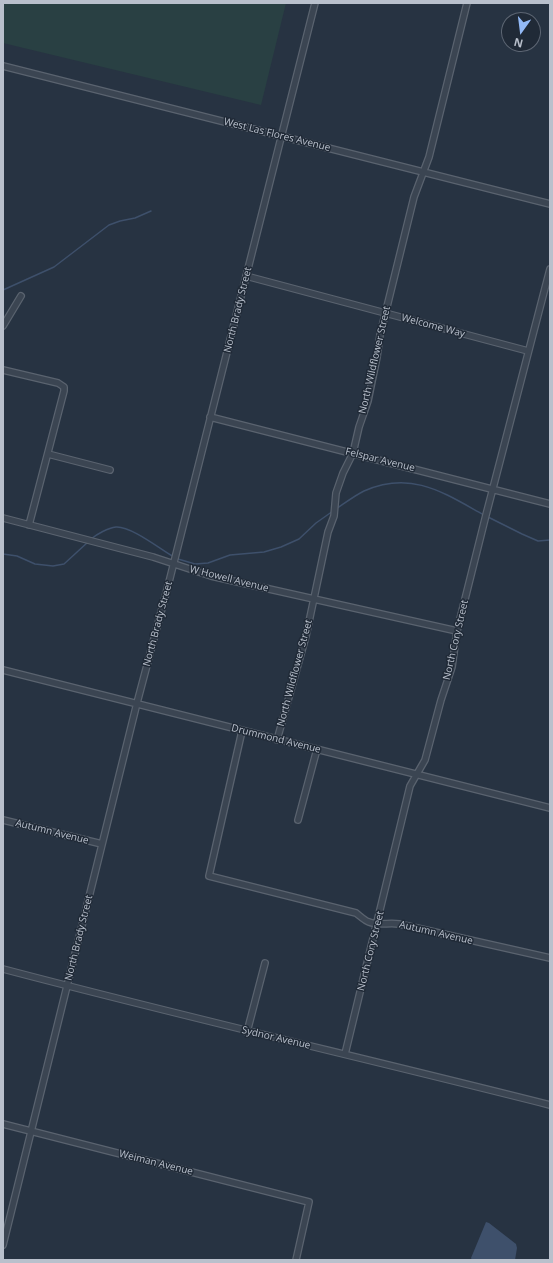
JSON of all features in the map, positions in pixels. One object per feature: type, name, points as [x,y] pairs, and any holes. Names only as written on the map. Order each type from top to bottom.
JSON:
[{"type":"street","name":"North Brady Street","points":[[3,1245],[137,703],[315,3]]},
{"type":"street","name":"North Wildflower Street","points":[[277,740],[315,599],[328,532],[334,516],[336,493],[343,473],[353,453],[359,427],[368,401],[386,314],[414,197],[429,157],[467,3]]},
{"type":"street","name":"West Las Flores Avenue","points":[[3,66],[550,204]]},
{"type":"street","name":"North Cory Street","points":[[345,1054],[378,924],[409,792],[414,779],[425,760],[441,700],[452,667],[457,631],[550,269]]},
{"type":"street","name":"Welcome Way","points":[[246,276],[528,351]]},
{"type":"street","points":[[3,326],[21,296]]},
{"type":"street","points":[[3,370],[58,383],[64,387],[29,525]]},
{"type":"street","name":"Felspar Avenue","points":[[210,417],[550,504]]},
{"type":"street","points":[[48,454],[110,470]]},
{"type":"street","name":"W Howell Avenue","points":[[3,518],[153,558],[211,576],[457,631]]},
{"type":"street","name":"Drummond Avenue","points":[[3,670],[550,808]]},
{"type":"street","name":"Autumn Avenue","points":[[242,731],[209,876],[356,913],[369,922],[378,924],[392,922],[550,958]]},
{"type":"street","points":[[298,820],[317,749]]},
{"type":"street","name":"Autumn Avenue","points":[[3,820],[102,844]]},
{"type":"street","points":[[248,1032],[265,963]]},
{"type":"street","name":"Sydnor Avenue","points":[[3,968],[67,986],[248,1032],[345,1054],[550,1106]]},
{"type":"street","name":"Weiman Avenue","points":[[3,1124],[309,1202],[296,1260]]},
{"type":"green space","points":[[3,3],[286,3],[261,105],[3,43]]},
{"type":"water","points":[[486,1222],[516,1244],[517,1248],[515,1260],[472,1260],[471,1258]]},
{"type":"waterway","points":[[3,290],[54,267],[109,225],[135,218],[151,211]]},
{"type":"waterway","points":[[336,509],[364,491],[381,485],[397,483],[413,484],[441,492],[484,515]]},
{"type":"waterway","points":[[178,559],[195,564],[208,563],[230,555],[264,552],[281,547],[299,539],[316,523],[333,511]]},
{"type":"waterway","points":[[488,517],[538,541],[550,540]]},
{"type":"waterway","points":[[91,539],[99,533],[110,529],[116,527],[122,528],[137,534],[174,557]]},
{"type":"waterway","points":[[3,554],[17,556],[35,564],[53,566],[64,564],[88,542]]}]
